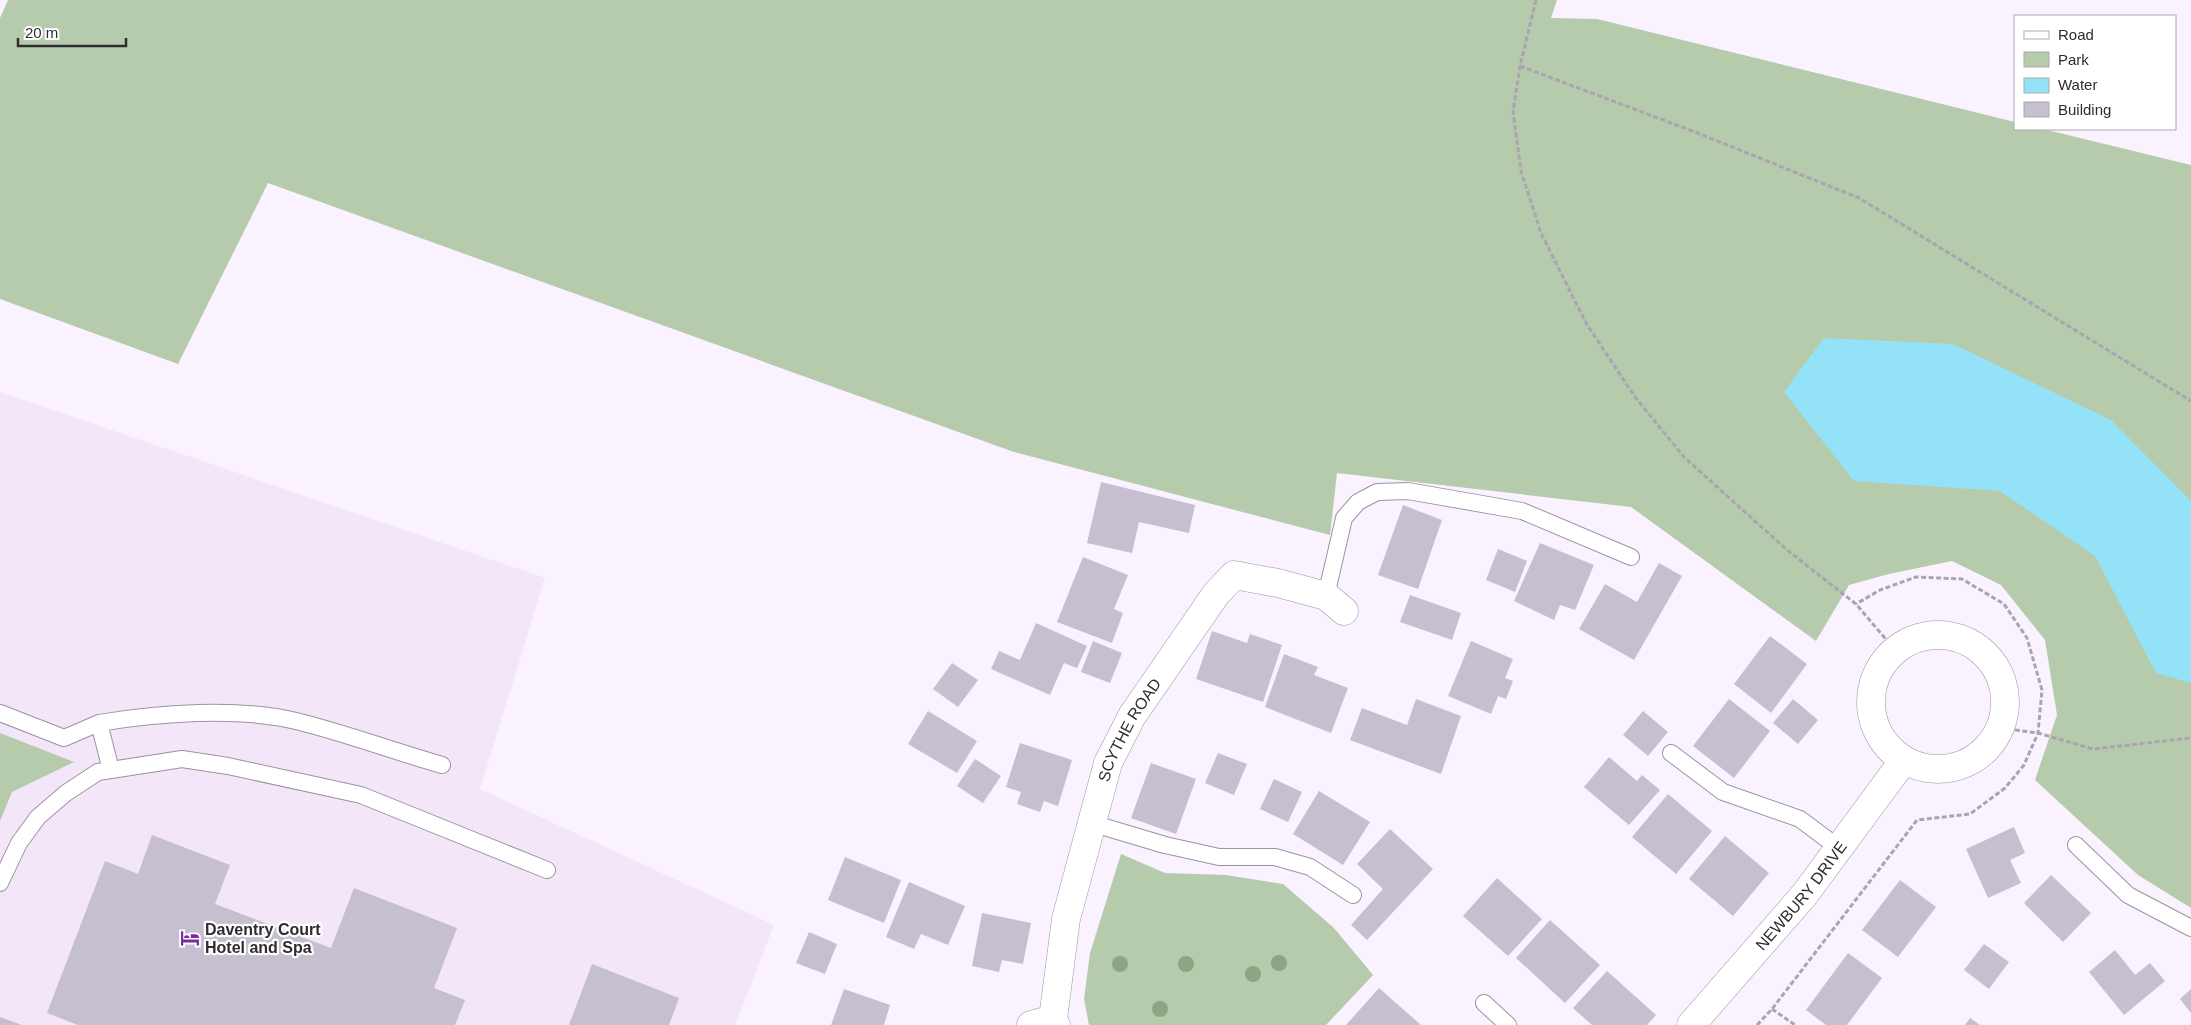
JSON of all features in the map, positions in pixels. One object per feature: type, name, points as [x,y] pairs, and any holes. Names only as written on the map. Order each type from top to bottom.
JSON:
[{"type":"street","name":"SCYTHE ROAD","points":[[1046,1023],[1066,919],[1108,763],[1132,716],[1216,594],[1234,574],[1278,583],[1335,604]]},
{"type":"street","points":[[1942,635],[1967,642],[1988,656],[2001,678],[2005,704],[2000,728],[1984,752],[1959,766],[1931,769],[1904,760],[1884,744],[1872,721],[1871,695],[1878,670],[1895,650],[1917,638],[1942,635]]},
{"type":"street","name":"NEWBURY DRIVE","points":[[1691,1025],[1805,894],[1904,760]]},
{"type":"lane","points":[[1335,604],[1344,518],[1358,502],[1377,492],[1408,491],[1522,511],[1631,557]]},
{"type":"lane","points":[[0,713],[64,738],[99,723],[128,718],[234,712],[295,721],[442,766]]},
{"type":"lane","points":[[99,723],[111,770]]},
{"type":"lane","points":[[1671,753],[1723,792],[1800,819],[1840,849]]},
{"type":"lane","points":[[0,883],[19,843],[38,816],[74,788],[98,772],[182,759],[228,766],[361,795],[547,870]]},
{"type":"lane","points":[[1091,823],[1165,845],[1219,857],[1275,857],[1310,867],[1353,895]]},
{"type":"lane","points":[[2076,844],[2128,895],[2191,928]]},
{"type":"lane","points":[[1484,1004],[1508,1025]]},
{"type":"path","points":[[1536,0],[1520,66],[1513,112],[1521,171],[1541,233],[1586,323],[1635,397],[1684,457],[1788,550],[1856,604],[1895,650]]},
{"type":"path","points":[[1520,66],[1695,132],[1859,198],[2191,400]]},
{"type":"path","points":[[2000,728],[2038,732],[2093,749],[2191,738]]},
{"type":"path","points":[[1772,1009],[1795,1025]]},
{"type":"shaded area","points":[[0,392],[545,578],[480,789],[774,925],[735,1025],[0,1025]]},
{"type":"green space","points":[[8,0],[1557,0],[1551,18],[1597,19],[2014,122],[2014,130],[2047,130],[2191,165],[2191,908],[2138,875],[2035,780],[2057,715],[2045,640],[2001,585],[1952,561],[1889,574],[1849,585],[1816,641],[1631,507],[1337,473],[1330,535],[1014,452],[268,183],[178,364],[0,299],[0,18]]},
{"type":"green space","points":[[0,733],[74,762],[12,792],[0,821]]},
{"type":"green space","points":[[1121,854],[1165,873],[1226,875],[1283,884],[1334,928],[1373,975],[1326,1025],[1089,1025],[1084,999],[1090,953]]},
{"type":"water","points":[[1824,338],[1953,344],[2111,420],[2191,501],[2191,683],[2156,673],[2095,556],[2000,491],[1854,481],[1784,392]]},
{"type":"building","points":[[1101,482],[1195,505],[1189,533],[1139,522],[1132,553],[1087,543]]},
{"type":"building","points":[[1403,505],[1442,520],[1418,589],[1378,575]]},
{"type":"building","points":[[1540,543],[1594,565],[1575,610],[1560,605],[1554,620],[1514,601]]},
{"type":"building","points":[[1498,549],[1527,561],[1515,592],[1486,580]]},
{"type":"building","points":[[1083,557],[1128,575],[1114,609],[1123,613],[1112,643],[1057,622]]},
{"type":"building","points":[[1659,563],[1682,576],[1634,660],[1579,629],[1605,584],[1637,602]]},
{"type":"building","points":[[1410,595],[1461,613],[1452,640],[1400,622]]},
{"type":"building","points":[[1036,623],[1087,646],[1077,668],[1064,663],[1050,695],[991,669],[999,651],[1020,660]]},
{"type":"building","points":[[1212,631],[1247,643],[1250,634],[1282,645],[1263,702],[1196,679]]},
{"type":"building","points":[[1770,636],[1807,664],[1771,713],[1734,684]]},
{"type":"building","points":[[1093,641],[1122,653],[1110,683],[1081,672]]},
{"type":"building","points":[[1471,641],[1513,659],[1505,678],[1513,681],[1506,699],[1498,696],[1491,714],[1448,696]]},
{"type":"building","points":[[1284,654],[1318,667],[1314,675],[1348,688],[1331,733],[1265,707]]},
{"type":"building","points":[[952,663],[978,680],[958,707],[933,689]]},
{"type":"building","points":[[1416,699],[1461,716],[1441,774],[1350,740],[1362,708],[1407,725]]},
{"type":"building","points":[[1729,699],[1770,731],[1734,778],[1693,746]]},
{"type":"building","points":[[1793,699],[1818,720],[1798,744],[1773,723]]},
{"type":"building","points":[[928,711],[977,741],[957,773],[908,744]]},
{"type":"building","points":[[1643,711],[1668,732],[1648,756],[1623,735]]},
{"type":"building","points":[[1020,743],[1072,760],[1058,806],[1044,801],[1040,812],[1017,804],[1021,792],[1006,787]]},
{"type":"building","points":[[1218,753],[1247,764],[1234,795],[1205,783]]},
{"type":"building","points":[[1609,757],[1637,781],[1642,775],[1660,790],[1629,825],[1584,787]]},
{"type":"building","points":[[975,759],[1001,776],[983,803],[957,786]]},
{"type":"building","points":[[1151,763],[1196,779],[1176,834],[1131,818]]},
{"type":"building","points":[[1274,779],[1302,792],[1288,822],[1260,809]]},
{"type":"building","points":[[1319,791],[1370,822],[1343,865],[1293,834]]},
{"type":"building","points":[[1668,794],[1712,831],[1676,874],[1632,837]]},
{"type":"building","points":[[2014,827],[2025,853],[2010,860],[2021,883],[1988,898],[1966,849]]},
{"type":"building","points":[[1390,829],[1433,869],[1367,940],[1351,925],[1383,889],[1357,864]]},
{"type":"building","name":"Daventry Court Hotel and Spa","points":[[152,835],[230,865],[215,904],[331,948],[354,888],[457,928],[434,988],[465,1000],[455,1025],[78,1025],[47,1013],[105,861],[138,874]]},
{"type":"building","points":[[1725,836],[1769,873],[1733,916],[1689,879]]},
{"type":"building","points":[[845,857],[901,880],[884,923],[828,900]]},
{"type":"building","points":[[2051,875],[2091,913],[2063,942],[2024,903]]},
{"type":"building","points":[[1497,878],[1542,919],[1508,956],[1463,916]]},
{"type":"building","points":[[1900,880],[1936,907],[1898,957],[1862,930]]},
{"type":"building","points":[[909,882],[965,906],[948,945],[921,934],[914,949],[886,937]]},
{"type":"building","points":[[982,913],[1031,923],[1023,964],[1002,960],[999,972],[972,966]]},
{"type":"building","points":[[1550,920],[1600,965],[1565,1003],[1516,958]]},
{"type":"building","points":[[809,932],[837,944],[825,974],[796,963]]},
{"type":"building","points":[[1984,944],[2009,962],[1989,989],[1964,970]]},
{"type":"building","points":[[2115,950],[2135,975],[2150,963],[2165,981],[2124,1015],[2089,972]]},
{"type":"building","points":[[1848,953],[1882,978],[1847,1025],[1826,1025],[1806,1010]]},
{"type":"building","points":[[592,964],[679,998],[669,1025],[569,1025]]},
{"type":"building","points":[[1607,971],[1656,1015],[1647,1025],[1592,1025],[1573,1008]]},
{"type":"building","points":[[1379,988],[1421,1025],[1346,1025]]},
{"type":"building","points":[[844,989],[890,1005],[884,1025],[831,1025]]},
{"type":"building","points":[[2191,989],[2191,1013],[2180,999]]},
{"type":"building","points":[[0,1017],[22,1025],[0,1025]]},
{"type":"building","points":[[1970,1018],[1980,1025],[1965,1025]]},
{"type":"place","name":"Daventry Court Hotel and Spa","points":[[190,938]]}]
